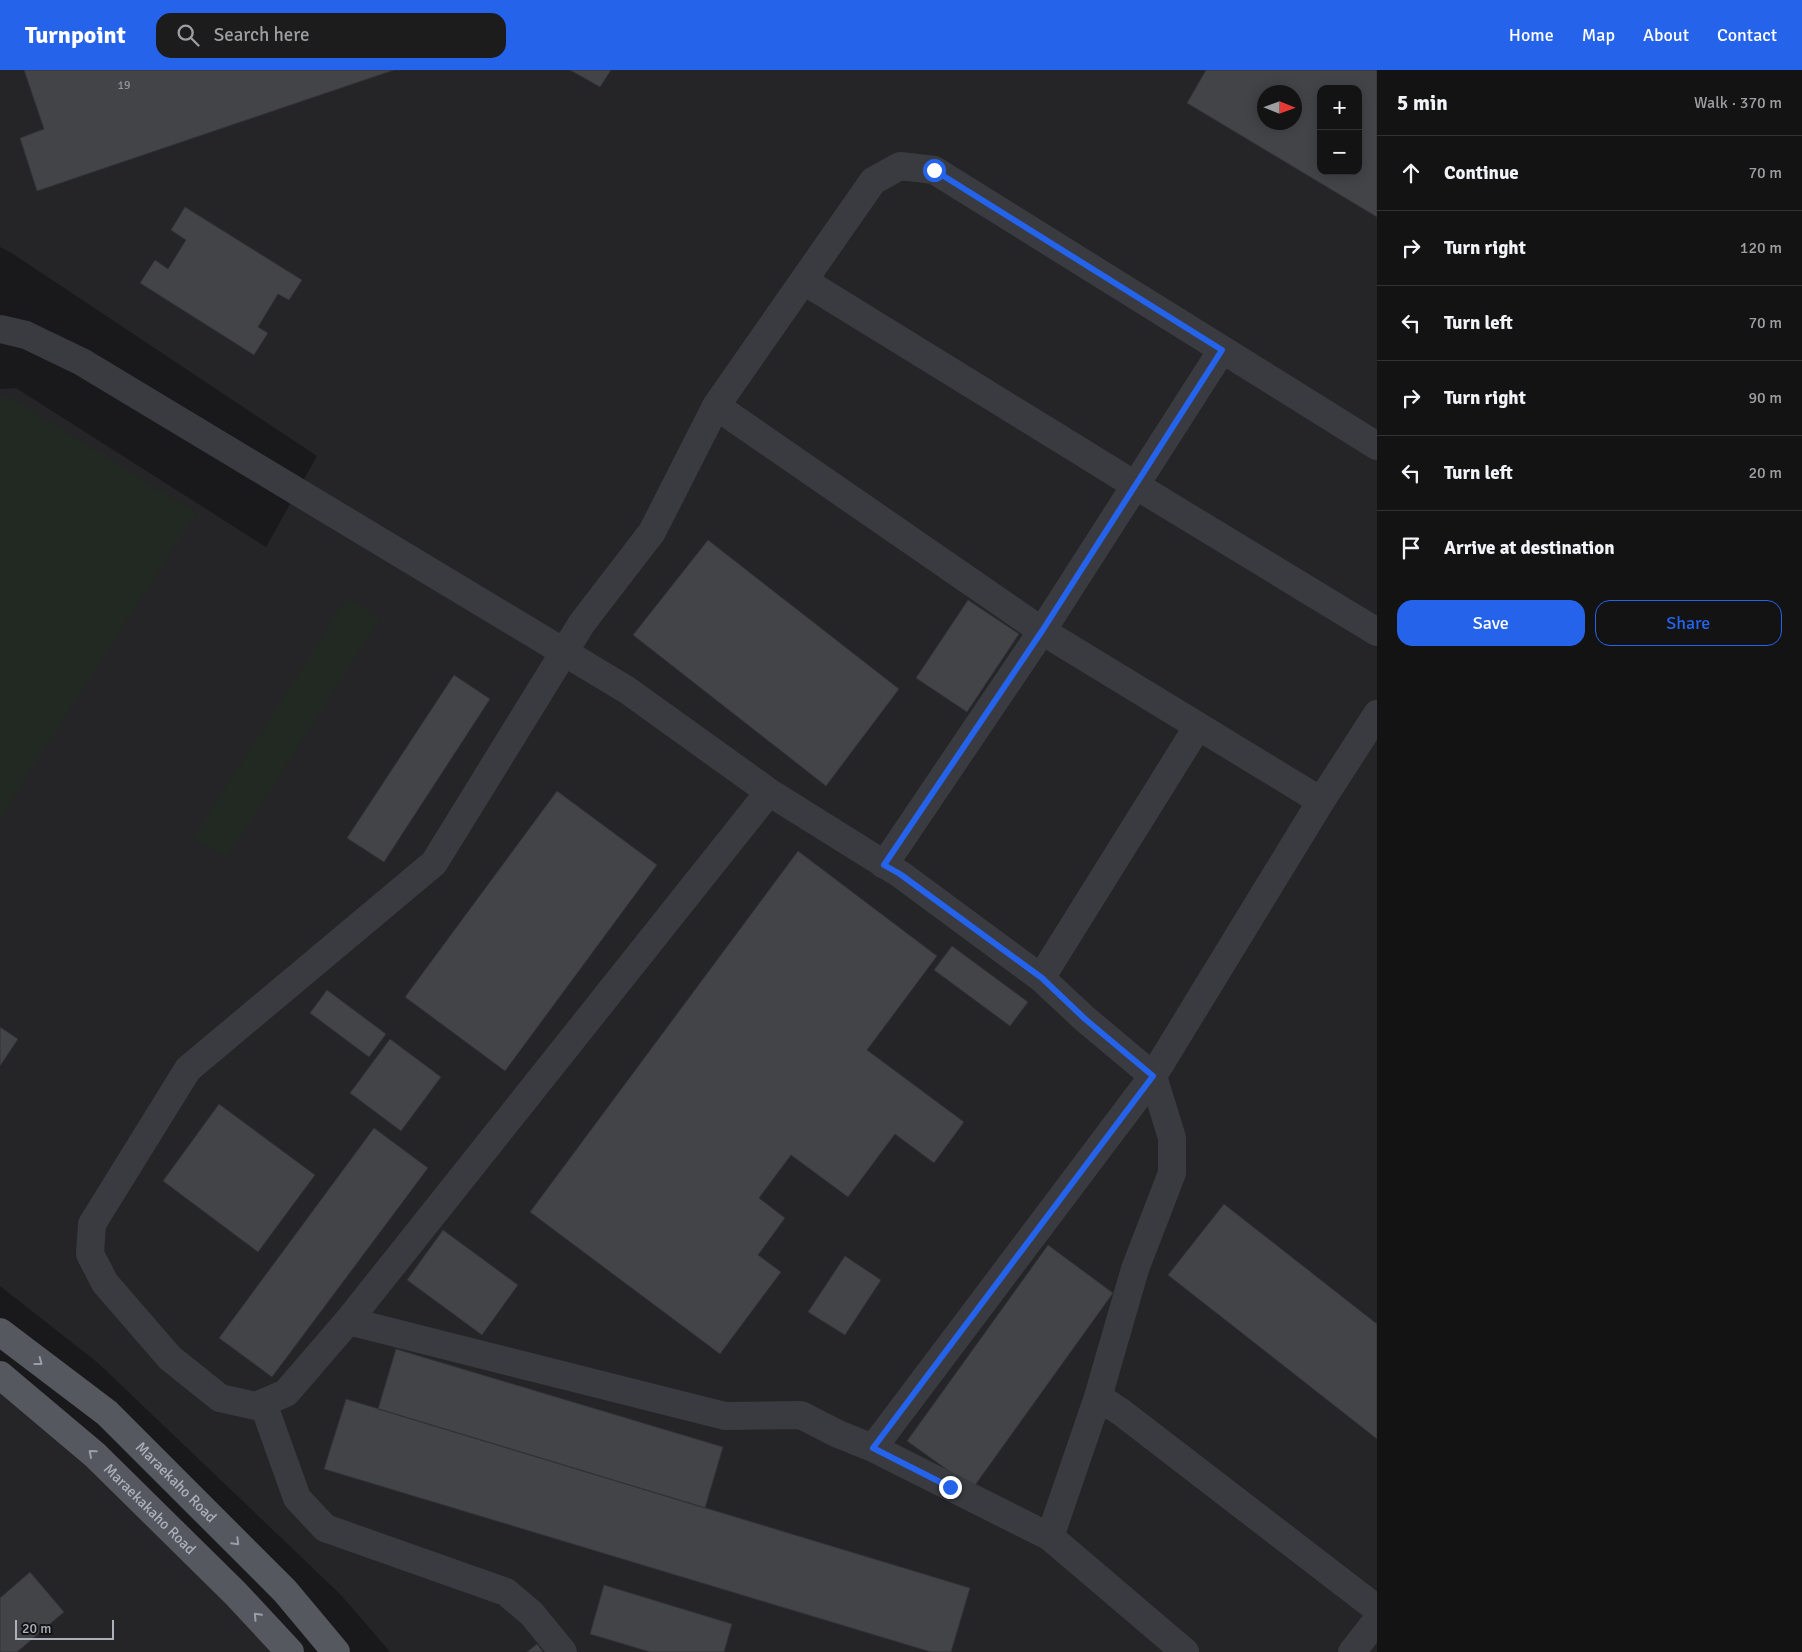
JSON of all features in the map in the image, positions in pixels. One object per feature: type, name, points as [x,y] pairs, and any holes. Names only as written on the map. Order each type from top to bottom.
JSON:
[{"type":"main road","name":"Maraekaho Road","points":[[0,1332],[108,1413],[286,1591],[336,1652]]},
{"type":"main road","name":"Maraekakaho Road","points":[[0,1375],[95,1455],[235,1593],[290,1652]]},
{"type":"lane","points":[[770,792],[348,1321],[286,1393],[256,1406],[220,1398],[170,1358],[105,1283],[90,1254],[92,1224],[188,1069],[434,863],[582,624],[652,532],[716,406],[873,180],[900,166],[934,170],[1377,446]]},
{"type":"lane","points":[[804,281],[1135,486],[1377,632]]},
{"type":"lane","points":[[0,329],[26,336],[82,362],[626,690],[770,792],[900,874],[1042,978],[1085,1019],[1153,1076],[1172,1138],[1172,1173],[1135,1269],[1098,1397],[1050,1537]]},
{"type":"lane","points":[[884,865],[1042,631],[1222,350]]},
{"type":"lane","points":[[716,406],[1042,631],[1321,802]]},
{"type":"lane","points":[[873,1448],[1153,1076],[1377,714]]},
{"type":"lane","points":[[1042,978],[1198,726]]},
{"type":"lane","points":[[348,1321],[725,1416],[801,1415],[838,1434],[873,1448],[1050,1537],[1185,1652]]},
{"type":"lane","points":[[1098,1397],[1121,1412],[1377,1609]]},
{"type":"lane","points":[[264,1403],[297,1498],[325,1528],[506,1592],[532,1614],[563,1652]]},
{"type":"lane","points":[[1352,1652],[1377,1620]]},
{"type":"shaded area","points":[[0,70],[1377,70],[1377,1652],[390,1652],[341,1595],[98,1363],[0,1286],[0,389],[16,388],[266,547],[317,456],[0,247]]},
{"type":"shaded area","points":[[0,398],[11,398],[196,513],[0,818]]},
{"type":"shaded area","points":[[347,598],[380,619],[227,857],[193,839]]},
{"type":"shaded area","points":[[0,1386],[290,1652],[0,1652]]},
{"type":"building","points":[[24,70],[394,70],[37,191],[20,138],[44,129]]},
{"type":"building","points":[[570,70],[611,70],[600,87]]},
{"type":"building","points":[[1206,70],[1377,70],[1377,217],[1187,103]]},
{"type":"building","points":[[185,207],[302,280],[289,300],[278,294],[258,327],[268,333],[254,355],[140,283],[155,260],[168,269],[186,240],[171,230]]},
{"type":"building","points":[[708,540],[899,689],[826,786],[633,635]]},
{"type":"building","points":[[968,600],[1019,634],[967,712],[916,678]]},
{"type":"building","points":[[454,675],[490,699],[384,862],[347,838]]},
{"type":"building","points":[[557,791],[657,865],[505,1071],[405,997]]},
{"type":"building","points":[[798,851],[937,956],[867,1050],[964,1122],[934,1163],[895,1134],[848,1197],[791,1155],[759,1198],[785,1218],[758,1255],[781,1272],[720,1354],[530,1212]]},
{"type":"building","points":[[952,946],[1028,1002],[1010,1026],[934,970]]},
{"type":"building","points":[[327,990],[386,1034],[369,1057],[310,1013]]},
{"type":"building","points":[[0,1027],[18,1039],[0,1066]]},
{"type":"building","points":[[390,1039],[441,1077],[401,1131],[350,1093]]},
{"type":"building","points":[[219,1104],[315,1175],[258,1252],[163,1181]]},
{"type":"building","points":[[374,1128],[428,1168],[272,1377],[219,1338]]},
{"type":"building","points":[[1224,1204],[1377,1324],[1377,1439],[1168,1275]]},
{"type":"building","points":[[443,1230],[518,1285],[482,1335],[407,1280]]},
{"type":"building","points":[[1048,1245],[1113,1293],[973,1488],[907,1441]]},
{"type":"building","points":[[845,1256],[881,1280],[845,1335],[808,1312]]},
{"type":"building","points":[[396,1349],[723,1447],[705,1508],[378,1409]]},
{"type":"building","points":[[346,1399],[970,1588],[951,1652],[931,1652],[324,1469]]},
{"type":"building","points":[[30,1572],[64,1612],[17,1652],[0,1652],[0,1598]]},
{"type":"building","points":[[604,1585],[732,1624],[724,1652],[650,1652],[590,1634]]},
{"type":"building","points":[[537,1644],[543,1652],[527,1652]]},
{"type":"route","points":[[934,170],[1222,350],[1042,631],[896,850],[884,865],[900,874],[1042,978],[1085,1019],[1153,1076],[890,1428],[873,1448],[950,1487]]}]
